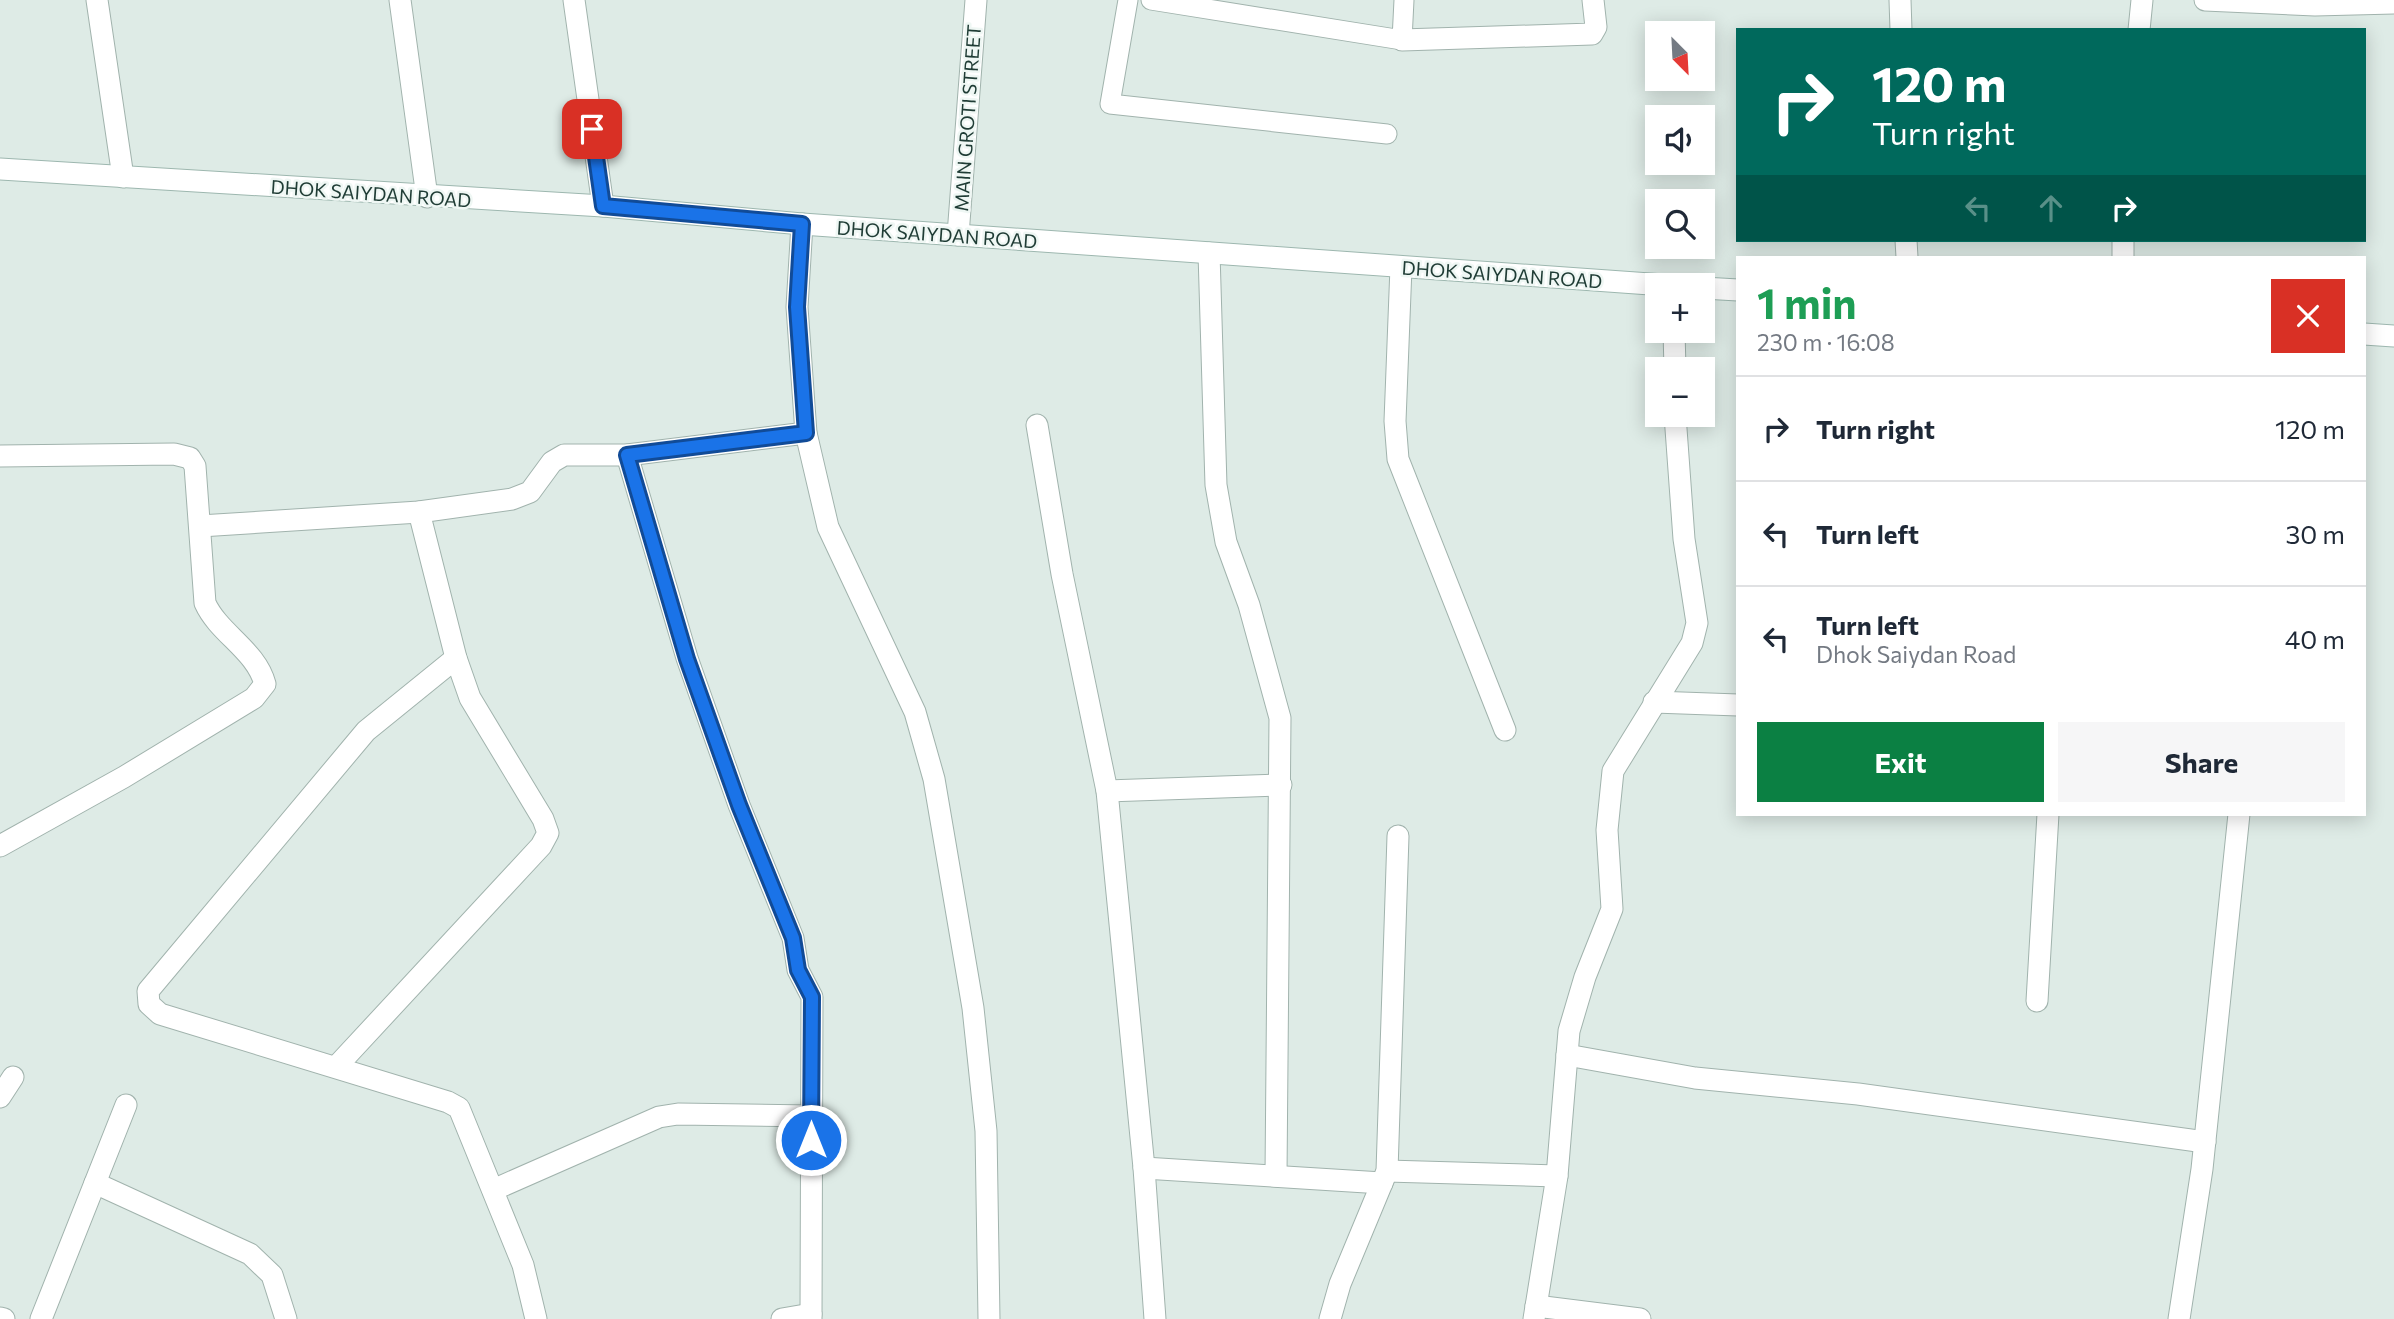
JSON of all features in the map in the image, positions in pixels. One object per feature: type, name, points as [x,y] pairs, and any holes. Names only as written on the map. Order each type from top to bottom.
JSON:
[{"type":"street","points":[[97,0],[123,177]]},
{"type":"street","points":[[400,0],[427,197]]},
{"type":"street","points":[[574,0],[603,206]]},
{"type":"street","name":"MAIN GROTI STREET","points":[[958,235],[976,0]]},
{"type":"street","points":[[1402,40],[1592,34],[1595,27],[1593,0]]},
{"type":"street","points":[[1900,0],[1901,28]]},
{"type":"street","points":[[2139,28],[2142,0]]},
{"type":"street","points":[[2205,0],[2315,5],[2394,3]]},
{"type":"street","name":"DHOK SAIYDAN ROAD","points":[[0,169],[603,206],[802,224],[1645,284]]},
{"type":"street","points":[[802,224],[797,307],[806,433],[828,527],[915,712],[934,779],[976,1035],[986,1131],[989,1319]]},
{"type":"street","points":[[1209,253],[1216,485],[1226,542],[1249,606],[1280,718],[1276,1176]]},
{"type":"street","points":[[1401,267],[1395,421],[1398,458],[1506,730]]},
{"type":"street","points":[[1715,289],[1736,290]]},
{"type":"street","points":[[2366,334],[2394,336]]},
{"type":"street","points":[[1037,425],[1062,574],[1107,792],[1144,1168],[1155,1319]]},
{"type":"street","points":[[1640,1319],[1535,1312],[1557,1175],[1569,1031],[1585,977],[1612,909],[1607,830],[1613,771],[1692,643],[1697,623],[1684,539],[1676,427]]},
{"type":"street","points":[[200,526],[419,512],[512,499],[530,492],[552,461],[564,455],[627,455],[806,433]]},
{"type":"street","points":[[0,456],[174,454],[190,458],[195,466],[205,603],[211,616],[260,668],[265,684],[254,698],[124,777],[0,846]]},
{"type":"street","points":[[627,455],[687,659],[739,805],[793,938],[798,970],[812,997],[811,1316],[782,1319]]},
{"type":"street","points":[[337,1067],[541,846],[548,833],[543,819],[470,698],[456,658],[419,512]]},
{"type":"street","points":[[456,658],[366,731],[148,991],[149,1004],[160,1014],[337,1067],[448,1102],[459,1108],[523,1265],[536,1319]]},
{"type":"street","points":[[1654,702],[1736,705]]},
{"type":"street","points":[[1107,792],[1281,785]]},
{"type":"street","points":[[2037,1001],[2049,816]]},
{"type":"street","points":[[2179,1319],[2205,1142],[2239,816]]},
{"type":"street","points":[[1330,1319],[1340,1284],[1385,1177],[1398,836]]},
{"type":"street","points":[[1567,1055],[1695,1078],[1858,1094],[2205,1142]]},
{"type":"street","points":[[0,1097],[13,1077]]},
{"type":"street","points":[[41,1319],[125,1105]]},
{"type":"street","points":[[493,1190],[659,1117],[678,1114],[811,1116]]},
{"type":"street","points":[[1144,1168],[1276,1176],[1557,1175]]},
{"type":"street","points":[[95,1183],[250,1254],[272,1275],[286,1319]]},
{"type":"lane","points":[[1128,0],[1110,104],[1387,134]]},
{"type":"lane","points":[[1151,0],[1402,40],[1404,0]]},
{"type":"route","points":[[592,129],[603,206],[802,224],[797,307],[806,433],[627,455],[687,659],[739,805],[793,938],[798,970],[812,997],[811,1140]]}]
